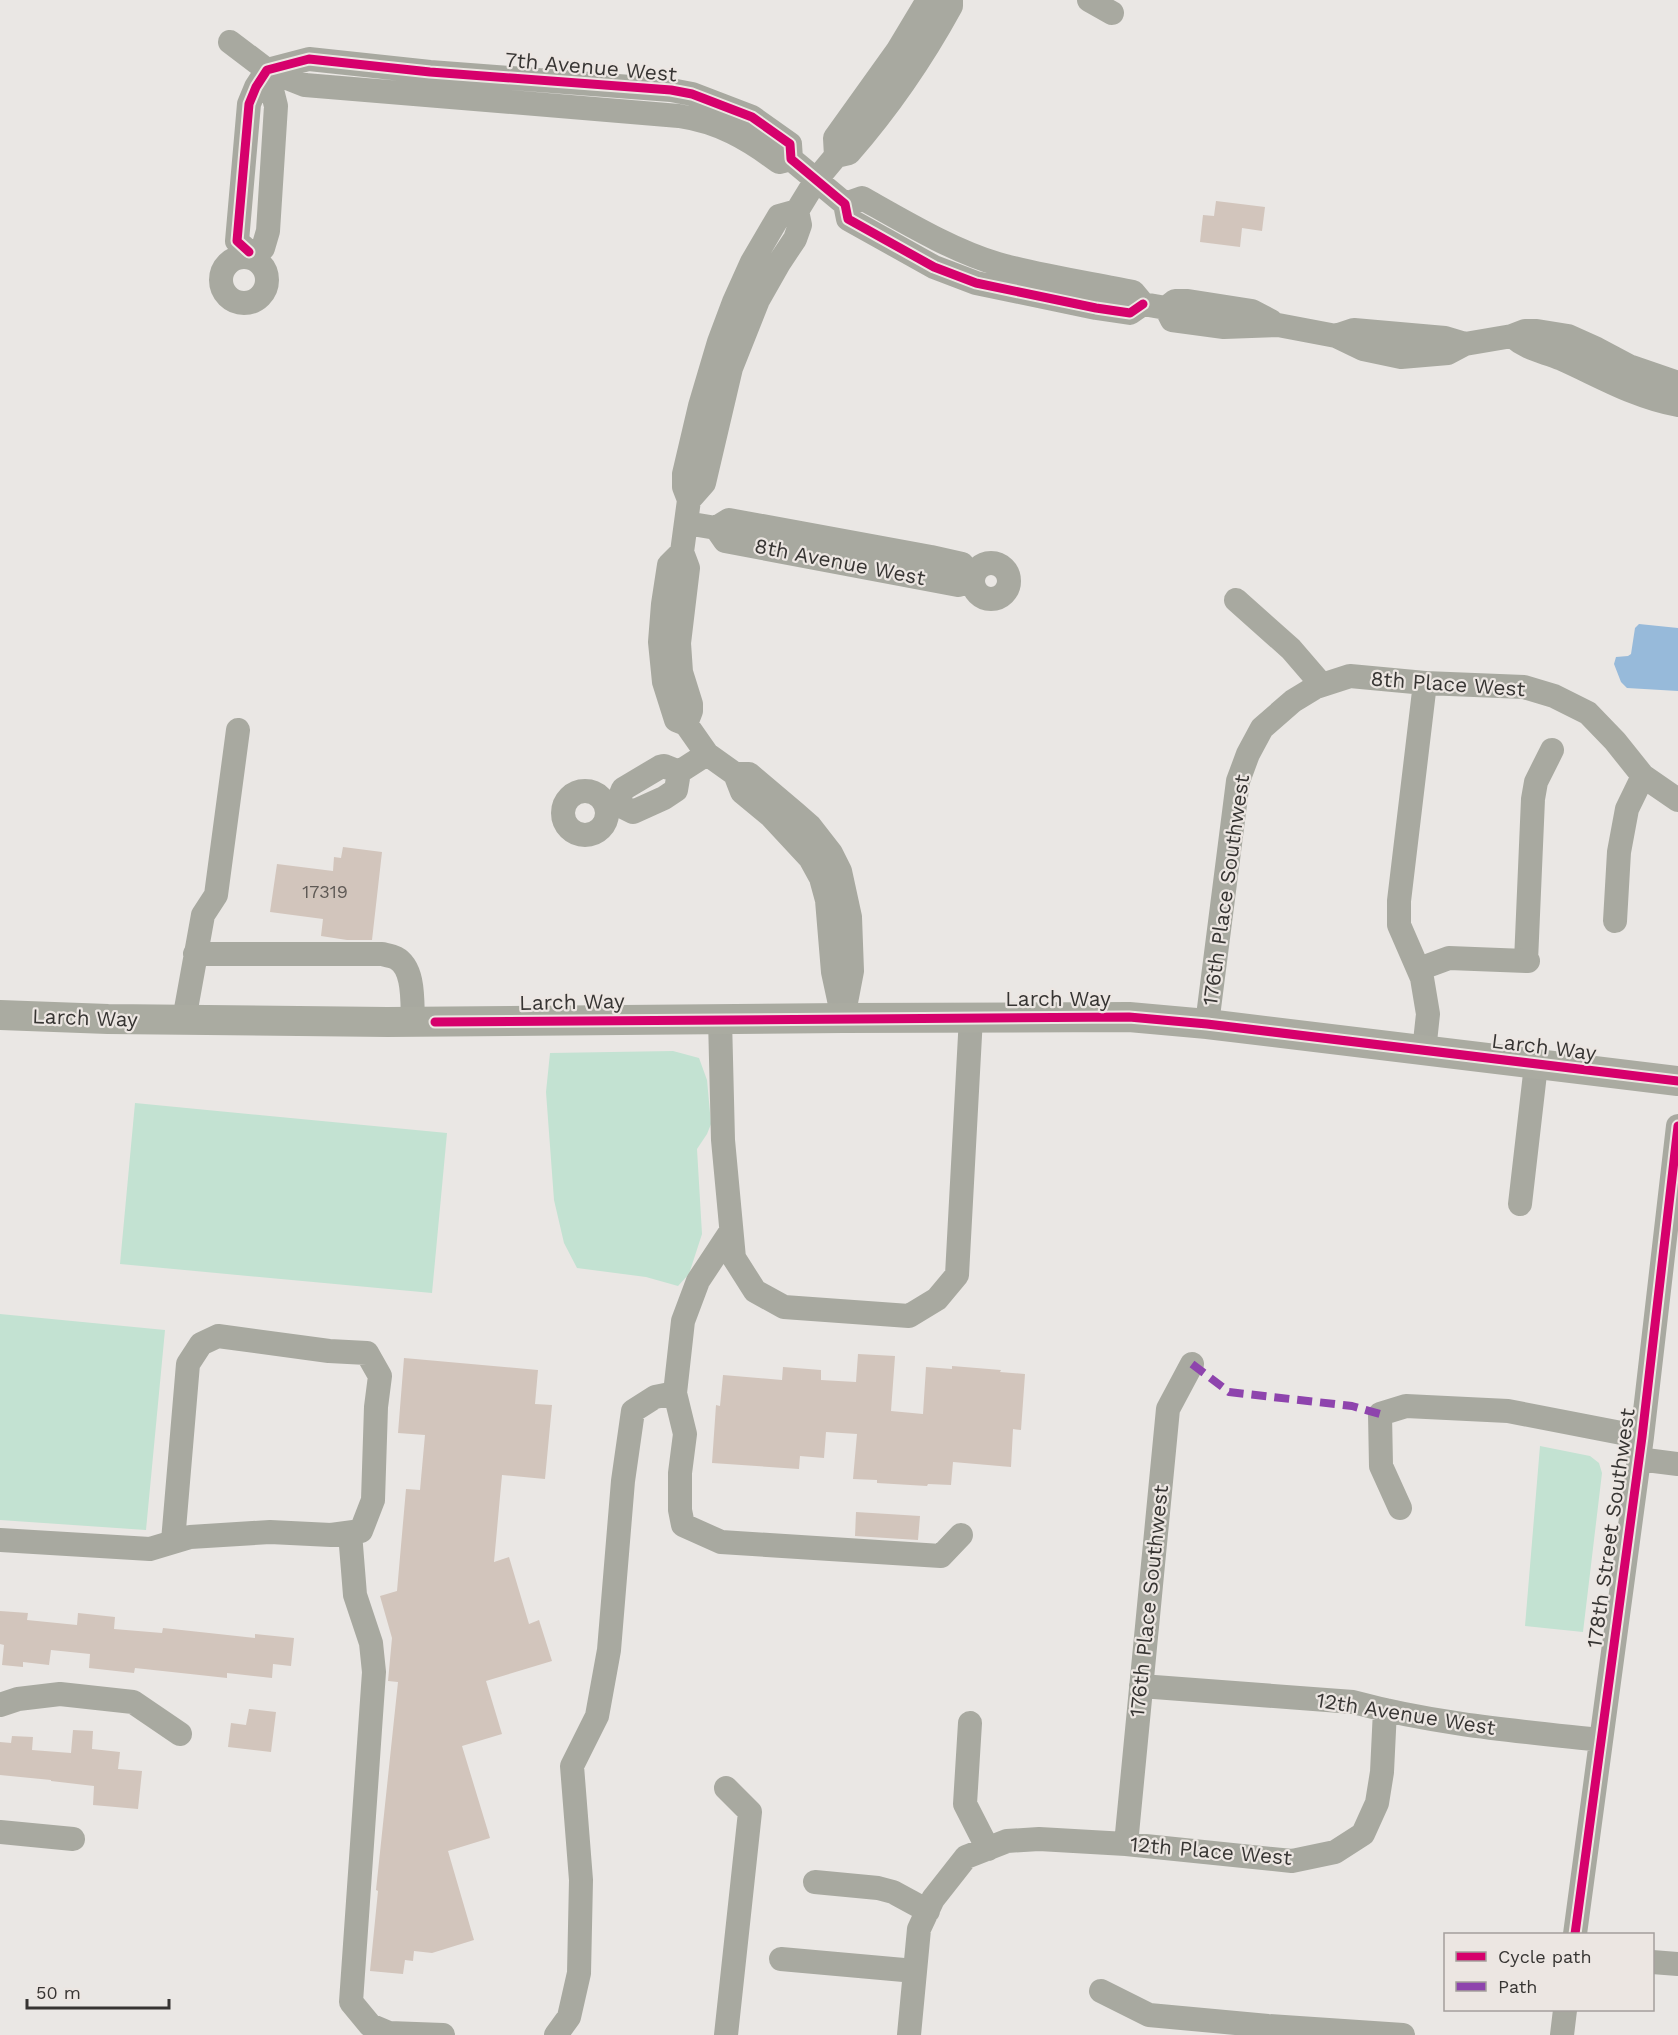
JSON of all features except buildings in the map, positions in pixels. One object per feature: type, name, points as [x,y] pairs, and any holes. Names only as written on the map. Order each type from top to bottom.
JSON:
[{"type":"main road","name":"Larch Way","points":[[0,1015],[184,1020],[413,1022],[843,1017],[1129,1017],[1207,1024],[1678,1082]]},
{"type":"street","points":[[836,156],[835,138],[898,50],[928,0]]},
{"type":"street","points":[[843,1017],[833,972],[827,900],[821,878],[810,858],[771,816],[742,792],[735,774],[707,754],[686,724],[692,711],[681,672],[679,644],[688,568],[682,552],[689,500],[705,483],[731,368],[758,300],[795,239],[800,225],[797,211],[816,180],[836,156],[849,153],[888,106],[932,42],[951,6],[951,0]]},
{"type":"street","points":[[1089,0],[1112,13]]},
{"type":"street","points":[[230,42],[267,70],[249,104],[237,240],[249,255]]},
{"type":"street","name":"7th Avenue West","points":[[267,70],[309,59],[499,78],[671,90],[692,94],[752,117],[790,144],[791,159],[845,204],[862,198],[959,249],[997,264],[1133,292],[1154,306],[1175,301],[1188,301],[1251,311],[1278,325],[1336,336],[1363,350],[1401,357],[1448,353],[1465,344],[1512,336],[1525,331],[1568,336],[1629,366],[1678,383]]},
{"type":"street","points":[[1512,336],[1524,346],[1562,359],[1595,376],[1659,402],[1678,405]]},
{"type":"street","name":"8th Avenue West","points":[[686,524],[716,528],[725,541],[791,554],[958,585],[970,577]]},
{"type":"street","points":[[1236,600],[1291,649],[1322,686]]},
{"type":"street","name":"8th Place West","points":[[1293,701],[1322,686],[1350,676],[1425,683],[1524,687],[1554,696],[1588,713],[1615,741],[1643,776],[1678,800]]},
{"type":"street","points":[[1424,1051],[1428,1014],[1422,978],[1399,925],[1399,901],[1425,683]]},
{"type":"street","name":"176th Place Southwest","points":[[1207,1024],[1238,781],[1248,754],[1262,728],[1293,701]]},
{"type":"street","points":[[184,1020],[203,915],[216,895],[238,730]]},
{"type":"street","points":[[1419,969],[1449,958],[1527,961],[1533,799],[1536,782],[1552,750]]},
{"type":"street","points":[[611,806],[623,789],[660,767],[664,766],[679,772],[707,754]]},
{"type":"street","points":[[1615,921],[1619,852],[1627,808],[1643,776]]},
{"type":"street","points":[[195,954],[352,954],[396,957],[405,965],[410,981],[413,1022]]},
{"type":"street","points":[[720,1019],[723,1140],[734,1258],[755,1291],[784,1307],[909,1316],[938,1299],[957,1275],[971,1017]]},
{"type":"street","points":[[1520,1204],[1536,1065]]},
{"type":"street","name":"178th Street Southwest","points":[[1575,1933],[1640,1448],[1678,1126]]},
{"type":"street","points":[[731,1231],[698,1281],[683,1321],[675,1393],[685,1434],[680,1473],[683,1525],[722,1542],[941,1556],[961,1535]]},
{"type":"street","points":[[0,1540],[150,1549],[173,1540],[189,1537],[270,1532],[331,1535],[361,1531],[373,1500],[376,1407],[380,1376],[367,1353],[329,1351],[218,1336],[201,1344],[188,1364],[173,1540]]},
{"type":"street","name":"176th Place Southwest","points":[[1126,1844],[1167,1409],[1192,1364]]},
{"type":"street","points":[[556,2035],[569,2017],[579,1973],[581,1880],[572,1766],[597,1716],[609,1650],[623,1481],[633,1411],[655,1397],[675,1393]]},
{"type":"street","points":[[1400,1508],[1381,1466],[1380,1414],[1406,1406],[1508,1411],[1640,1448],[1678,1464]]},
{"type":"street","points":[[350,1533],[356,1595],[371,1643],[374,1672],[351,2002],[370,2025],[389,2033],[443,2035]]},
{"type":"street","name":"12th Avenue West","points":[[1141,1686],[1353,1702],[1462,1725],[1600,1740]]},
{"type":"street","points":[[0,1705],[18,1699],[60,1694],[133,1702],[180,1734]]},
{"type":"street","name":"12th Place West","points":[[977,1853],[1006,1841],[1039,1839],[1126,1844],[1292,1861],[1335,1852],[1363,1834],[1377,1803],[1382,1772],[1385,1710]]},
{"type":"street","points":[[909,2035],[919,1929],[933,1899],[977,1853],[965,1804],[970,1723]]},
{"type":"street","points":[[726,1788],[750,1812],[726,2035]]},
{"type":"street","points":[[0,1832],[73,1839]]},
{"type":"street","points":[[814,1882],[886,1890],[928,1911]]},
{"type":"street","points":[[781,1959],[915,1971]]},
{"type":"street","points":[[1654,1962],[1678,1964]]},
{"type":"street","points":[[1101,1991],[1149,2015],[1403,2035]]},
{"type":"street","points":[[1562,2035],[1565,2011]]},
{"type":"green space","points":[[673,1051],[699,1058],[707,1080],[711,1124],[697,1149],[702,1234],[689,1274],[678,1286],[646,1277],[577,1268],[564,1243],[554,1200],[546,1092],[550,1053]]},
{"type":"green space","points":[[135,1103],[447,1133],[432,1293],[120,1264]]},
{"type":"green space","points":[[0,1314],[165,1330],[146,1530],[0,1520]]},
{"type":"green space","points":[[1540,1446],[1590,1456],[1599,1463],[1602,1473],[1583,1632],[1525,1626]]},
{"type":"water","points":[[1639,624],[1678,628],[1678,691],[1627,688],[1621,682],[1614,664],[1616,657],[1631,654],[1635,628]]},
{"type":"marked path","points":[[1192,1364],[1229,1392],[1352,1406],[1380,1414]]},
{"type":"cycle path","points":[[249,252],[237,241],[249,104],[267,70],[309,59],[430,72],[671,90],[692,94],[752,117],[790,144],[791,159],[845,204],[848,219],[934,267],[976,283],[1096,308],[1130,313],[1143,304]]},
{"type":"cycle path","points":[[435,1022],[1129,1017],[1207,1024],[1678,1081]]},
{"type":"cycle path","points":[[1575,1933],[1642,1437],[1678,1126]]}]
